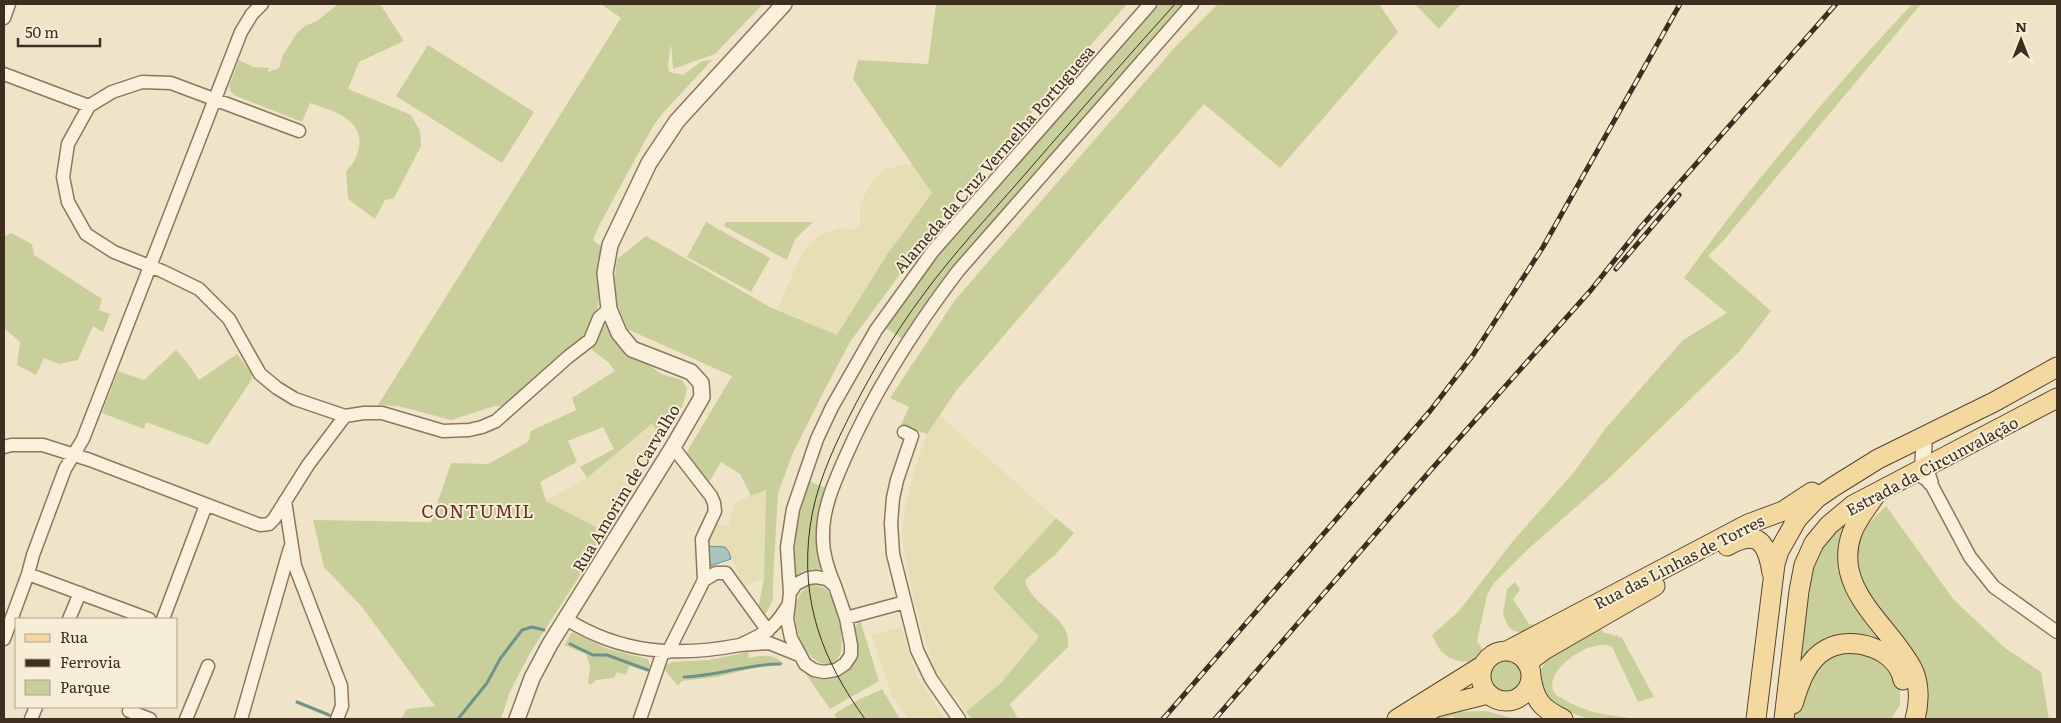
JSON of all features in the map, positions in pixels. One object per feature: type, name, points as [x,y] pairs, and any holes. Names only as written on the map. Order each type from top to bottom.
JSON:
[{"type":"main road","points":[[1756,719],[1778,551],[1797,518],[1817,498],[1878,459],[1929,438],[2057,367]]},
{"type":"main road","name":"Estrada da Circunvalação","points":[[1784,719],[1799,591],[1804,565],[1814,543],[1829,525],[1852,505],[1878,492],[1921,475],[1944,457],[2057,398]]},
{"type":"main road","points":[[1929,438],[1929,455],[1944,457]]},
{"type":"main road","name":"Rua das Linhas de Torres","points":[[1507,650],[1714,541],[1759,519],[1783,511],[1828,483],[1878,459]]},
{"type":"main road","points":[[1878,492],[1860,517],[1851,534],[1847,557],[1852,582],[1863,602],[1914,672],[1919,695],[1915,719]]},
{"type":"main road","name":"Rua das Linhas de Torres","points":[[1529,670],[1544,650],[1744,538],[1756,539],[1765,548],[1773,578]]},
{"type":"main road","points":[[1788,719],[1807,667],[1827,649],[1852,642],[1873,646],[1894,661],[1902,675],[1906,696],[1902,719]]},
{"type":"main road","points":[[1397,719],[1482,666],[1491,656],[1507,650],[1519,654],[1529,670],[1534,694],[1540,705],[1563,719]]},
{"type":"main road","points":[[1482,666],[1481,681],[1488,694],[1498,699],[1515,699],[1542,719]]},
{"type":"main road","points":[[1515,699],[1526,690],[1529,670]]},
{"type":"main road","points":[[1415,719],[1436,707],[1488,694]]},
{"type":"street","points":[[4,18],[9,4]]},
{"type":"street","points":[[4,639],[28,574],[32,555],[65,469],[82,439],[241,32],[252,14],[262,4]]},
{"type":"street","name":"Rua Amorim de Carvalho","points":[[517,719],[541,660],[702,397],[701,383],[691,372],[632,349],[619,333],[609,309],[605,273],[610,245],[648,162],[677,121],[784,4]]},
{"type":"street","name":"Alameda da Cruz Vermelha Portuguesa","points":[[790,594],[788,548],[793,508],[817,439],[838,395],[867,344],[933,251],[1150,4]]},
{"type":"street","points":[[835,586],[827,579],[816,576],[796,584],[790,594],[787,619],[791,638],[805,664],[814,670],[828,672],[836,670],[845,664],[851,655],[846,618],[835,586],[829,572],[823,545],[825,511],[834,484],[862,418],[892,366],[927,312],[958,270],[1192,4]]},
{"type":"street","points":[[4,74],[89,106]]},
{"type":"street","points":[[299,131],[172,83],[142,82],[112,92],[89,106],[68,144],[63,177],[68,202],[86,234],[114,252],[150,266],[199,289],[229,319],[260,374],[277,388],[295,399],[345,416],[382,413],[443,431],[482,427],[496,421],[590,340],[599,318],[609,309]]},
{"type":"street","points":[[4,447],[11,444],[43,445],[260,525],[269,524],[274,519],[308,465],[345,416]]},
{"type":"street","points":[[904,432],[912,436],[897,480],[891,523],[893,554],[917,650],[931,679],[959,719]]},
{"type":"street","points":[[1929,438],[1921,475],[1970,557],[1994,587],[2057,632]]},
{"type":"street","points":[[640,719],[666,652],[704,580],[702,539],[715,511],[714,503],[701,482],[673,447]]},
{"type":"street","points":[[285,501],[290,545],[295,566],[341,686],[342,706],[338,719]]},
{"type":"street","points":[[163,618],[206,505]]},
{"type":"street","points":[[241,719],[290,545]]},
{"type":"street","points":[[704,580],[716,573],[726,573],[768,631]]},
{"type":"street","points":[[28,574],[147,618]]},
{"type":"street","points":[[69,618],[80,593]]},
{"type":"street","points":[[846,618],[905,602]]},
{"type":"street","points":[[740,645],[768,631],[777,624],[788,607]]},
{"type":"street","points":[[566,619],[611,641],[666,652],[709,651],[740,645],[769,643],[799,654]]},
{"type":"street","points":[[186,719],[208,666]]},
{"type":"street","points":[[130,708],[129,711],[150,719]]},
{"type":"shaded area","points":[[916,164],[932,193],[886,256],[837,335],[777,309],[802,253],[819,236],[839,228],[853,230],[860,224],[860,203],[871,184],[885,169]]},
{"type":"shaded area","points":[[939,415],[1056,518],[993,588],[1039,637],[1002,682],[966,712],[936,672],[921,627],[908,573],[902,537],[905,509],[914,470],[927,434]]},
{"type":"shaded area","points":[[653,424],[663,439],[607,533],[545,501],[587,478]]},
{"type":"shaded area","points":[[766,489],[764,578],[744,587],[732,558],[711,564],[706,542],[711,523],[728,526],[735,503]]},
{"type":"shaded area","points":[[901,627],[916,675],[945,719],[909,719],[892,696],[871,635]]},
{"type":"green space","points":[[338,4],[380,4],[404,41],[359,62],[348,89],[411,115],[420,131],[421,146],[394,198],[385,200],[375,219],[348,199],[346,171],[355,160],[359,147],[359,137],[351,123],[336,113],[310,103],[302,122],[236,96],[231,92],[229,86],[239,60],[253,67],[269,68],[268,72],[279,68],[283,55],[297,33],[305,26],[317,21]]},
{"type":"green space","points":[[601,4],[763,4],[715,54],[673,69],[671,44],[669,72],[683,75],[702,61],[712,60],[653,126],[599,226],[593,240],[602,247],[596,276],[599,297],[595,324],[575,347],[508,406],[495,406],[451,420],[398,406],[378,405],[621,18]]},
{"type":"green space","points":[[936,4],[1127,4],[955,200],[850,342],[793,453],[778,493],[773,600],[764,617],[758,609],[764,578],[766,490],[751,496],[740,474],[721,462],[707,486],[685,455],[732,376],[627,329],[613,292],[617,259],[646,236],[770,307],[837,335],[886,256],[932,193],[853,79],[858,60],[928,64]]},
{"type":"green space","points":[[1158,4],[1183,4],[954,269],[904,340],[884,327],[933,260]]},
{"type":"green space","points":[[1218,4],[1379,4],[1398,32],[1280,168],[1204,104],[956,391],[927,434],[901,425],[909,407],[890,398],[955,300],[1177,45]]},
{"type":"green space","points":[[1415,4],[1461,4],[1439,29]]},
{"type":"green space","points":[[1912,4],[1921,4],[1723,241],[1708,256],[1771,311],[1739,352],[1609,478],[1526,551],[1494,583],[1487,595],[1477,641],[1483,650],[1481,656],[1466,662],[1455,660],[1444,654],[1432,635],[1459,611],[1513,541],[1574,472],[1606,428],[1683,340],[1727,313],[1684,278],[1765,172],[1852,70]]},
{"type":"green space","points":[[428,45],[534,112],[502,163],[396,96]]},
{"type":"green space","points":[[706,222],[770,258],[751,292],[687,257]]},
{"type":"green space","points":[[726,222],[813,222],[795,239],[787,260],[724,226]]},
{"type":"green space","points":[[11,233],[32,244],[34,255],[102,299],[99,310],[110,314],[103,332],[93,326],[78,360],[59,364],[44,358],[36,375],[17,365],[20,342],[4,328],[4,237]]},
{"type":"green space","points":[[608,324],[615,340],[661,374],[682,380],[687,389],[683,405],[663,439],[652,424],[587,478],[580,467],[614,449],[603,427],[568,441],[577,462],[540,482],[546,501],[607,533],[530,653],[509,694],[501,719],[401,719],[407,709],[435,706],[362,607],[324,567],[313,520],[431,522],[451,463],[488,464],[528,442],[531,431],[576,410],[572,398],[615,371],[609,363],[591,349],[601,326]]},
{"type":"green space","points":[[176,350],[199,380],[237,354],[251,373],[252,379],[208,445],[146,422],[144,429],[102,413],[118,371],[144,380]]},
{"type":"green space","points":[[806,480],[826,488],[821,502],[816,537],[822,569],[805,570],[795,576],[795,540]]},
{"type":"green space","points":[[1886,506],[1954,600],[2005,648],[2041,672],[2049,719],[1919,719],[1921,715],[1868,596],[1855,562],[1858,541],[1865,527]]},
{"type":"green space","points":[[1857,508],[1840,561],[1840,572],[1847,589],[1885,645],[1900,686],[1900,705],[1891,719],[1792,719],[1813,563],[1826,539]]},
{"type":"green space","points":[[1056,518],[1074,533],[1055,555],[1025,580],[1035,598],[1064,628],[1068,637],[1068,647],[1010,704],[1018,719],[972,719],[966,712],[1002,682],[1039,637],[993,588]]},
{"type":"green space","points":[[1515,582],[1520,590],[1513,599],[1529,624],[1540,625],[1525,633],[1514,631],[1508,626],[1503,614],[1507,589]]},
{"type":"green space","points":[[812,585],[822,587],[827,591],[832,599],[838,618],[842,639],[839,657],[834,662],[823,663],[813,658],[804,647],[798,634],[795,619],[796,604],[801,592]]},
{"type":"green space","points":[[860,620],[879,681],[830,709],[796,660],[809,673],[819,679],[836,678],[844,674],[854,664],[857,650],[855,627]]},
{"type":"green space","points":[[1598,626],[1604,633],[1613,636],[1617,635],[1619,638],[1621,636],[1654,697],[1638,702],[1612,647],[1603,645],[1591,647],[1580,652],[1560,668],[1554,677],[1552,686],[1556,695],[1570,703],[1596,713],[1642,719],[1589,719],[1560,709],[1543,694],[1539,674],[1547,658]]},
{"type":"green space","points":[[572,632],[608,649],[648,659],[650,666],[647,671],[629,666],[626,675],[617,672],[614,678],[596,680],[591,685],[588,683],[590,667],[586,654],[564,645]]},
{"type":"green space","points":[[748,652],[749,658],[772,656],[784,664],[761,666],[717,677],[682,681],[678,686],[663,668],[671,662],[709,660]]},
{"type":"green space","points":[[1506,656],[1520,661],[1525,675],[1520,689],[1506,694],[1492,689],[1487,675],[1492,661]]},
{"type":"green space","points":[[882,689],[900,719],[837,719],[834,714],[858,700]]},
{"type":"green space","points":[[1486,711],[1516,719],[1456,719],[1452,716],[1443,719],[1429,719],[1451,712]]},
{"type":"water","points":[[706,546],[725,547],[731,559],[710,566]]},
{"type":"waterway","points":[[458,719],[487,683],[500,659],[522,630],[532,627],[544,630]]},
{"type":"waterway","points":[[570,644],[593,655],[607,655],[648,670]]},
{"type":"waterway","points":[[684,677],[780,664]]},
{"type":"waterway","points":[[297,702],[329,715]]},
{"type":"tram line","points":[[865,719],[837,675],[826,652],[818,629],[808,580],[808,554],[812,513],[830,458],[856,403],[883,355],[934,280],[970,236],[1175,4]]},
{"type":"railway","points":[[1163,719],[1430,411],[1473,355],[1543,247],[1680,4]]},
{"type":"railway","points":[[1215,719],[1430,471],[1591,290],[1640,228],[1836,4]]},
{"type":"railway","points":[[1616,269],[1679,195]]},
{"type":"district","name":"CONTUMIL","points":[[478,512]]}]
